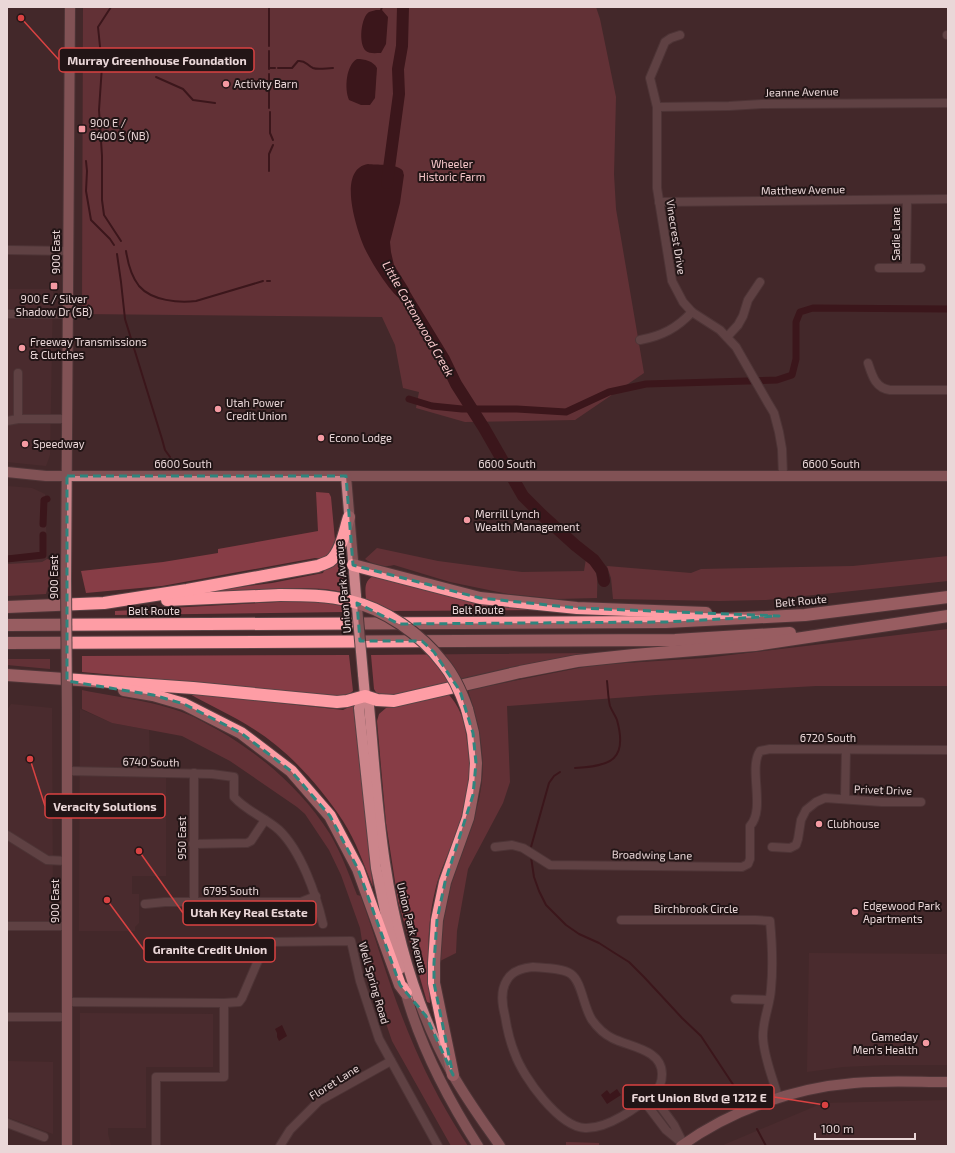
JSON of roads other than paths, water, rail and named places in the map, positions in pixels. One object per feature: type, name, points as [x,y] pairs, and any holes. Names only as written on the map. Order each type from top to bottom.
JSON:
[{"type":"highway","points":[[104,603],[187,590],[326,563],[332,560],[341,544],[349,517]]},
{"type":"highway","points":[[353,565],[480,598],[577,608],[779,616]]},
{"type":"highway","points":[[7,607],[307,595],[330,597],[344,599],[374,609],[416,636],[434,652],[444,663],[460,690],[467,709],[473,733],[476,763],[475,780],[468,818],[445,882],[437,920],[434,983],[453,1075]]},
{"type":"highway","name":"Belt Route","points":[[7,625],[658,622],[805,615],[948,596]]},
{"type":"highway","points":[[7,643],[674,640],[811,632],[948,616]]},
{"type":"highway","points":[[7,675],[193,688],[337,702],[365,696],[378,700],[394,701],[520,672],[577,661],[754,645],[948,616]]},
{"type":"highway","points":[[34,677],[146,694],[184,704],[241,733],[291,771],[330,816],[358,869],[400,986],[406,993]]},
{"type":"main road","name":"900 East","points":[[67,1146],[66,580],[70,7]]},
{"type":"main road","name":"6600 South","points":[[7,472],[46,476],[948,476]]},
{"type":"main road","name":"Union Park Avenue","points":[[346,476],[365,696],[369,706],[382,843],[388,884],[397,925],[410,971],[436,1042],[472,1107],[500,1146]]},
{"type":"main road","name":"Union Park Avenue","points":[[365,696],[359,708],[373,849],[384,908],[419,1036],[452,1104],[478,1146]]},
{"type":"main road","points":[[682,1145],[719,1122],[750,1108],[813,1088],[854,1083],[892,1081],[948,1082]]},
{"type":"street","name":"Vinecrest Drive","points":[[680,35],[665,42],[650,75],[650,83],[657,107],[657,174],[659,202],[672,282],[682,302],[692,312],[720,330],[736,347],[774,413],[782,449],[783,476]]},
{"type":"street","name":"Jeanne Avenue","points":[[657,107],[762,104],[948,103]]},
{"type":"street","name":"Matthew Avenue","points":[[659,202],[948,199]]},
{"type":"street","name":"Sadie Lane","points":[[906,268],[907,200]]},
{"type":"street","points":[[7,250],[68,251]]},
{"type":"street","name":"Sadie Lane","points":[[879,268],[921,268]]},
{"type":"street","points":[[727,337],[738,325],[752,293],[760,282]]},
{"type":"street","points":[[640,340],[651,338],[675,328],[692,312]]},
{"type":"street","points":[[7,314],[67,314]]},
{"type":"street","points":[[868,363],[875,381],[884,389],[948,390]]},
{"type":"street","points":[[18,373],[18,419]]},
{"type":"street","points":[[7,421],[18,419],[67,419]]},
{"type":"street","name":"6720 South","points":[[757,801],[756,763],[757,755],[760,751],[770,749],[948,750]]},
{"type":"street","name":"Privet Drive","points":[[845,799],[846,749]]},
{"type":"street","name":"6740 South","points":[[67,771],[194,773],[234,777],[234,797],[265,820]]},
{"type":"street","name":"950 East","points":[[194,773],[194,902]]},
{"type":"street","name":"Privet Drive","points":[[772,847],[790,848],[796,845],[801,820],[806,810],[816,802],[825,798],[882,802],[921,802]]},
{"type":"street","name":"Broadwing Lane","points":[[495,847],[512,845],[523,848],[550,865],[742,867],[748,864],[750,859],[750,826],[756,818],[757,801]]},
{"type":"street","points":[[193,844],[247,843],[265,820],[285,837],[298,858],[316,896],[323,924]]},
{"type":"street","points":[[7,835],[47,860],[67,862]]},
{"type":"street","name":"6795 South","points":[[145,904],[165,902],[301,902],[316,896]]},
{"type":"street","name":"Birchbrook Circle","points":[[621,920],[770,921],[771,989],[769,1000]]},
{"type":"street","points":[[7,926],[67,926]]},
{"type":"street","name":"Well Spring Road","points":[[67,1002],[239,1002],[266,942],[351,941],[356,966],[379,1039],[438,1146]]},
{"type":"street","points":[[533,967],[569,972],[574,975],[580,986],[586,1009],[592,1020],[602,1031],[611,1037],[650,1053],[660,1064],[662,1072],[661,1083],[659,1089],[652,1095],[612,1123],[593,1128],[576,1126],[564,1119],[552,1109],[539,1094],[522,1068],[515,1054],[508,1031],[502,996],[504,987],[512,974],[524,968],[533,967]]},
{"type":"street","points":[[735,999],[769,1000],[763,1028],[764,1051],[778,1098]]},
{"type":"street","points":[[156,1146],[156,1077],[224,1077],[224,1003]]},
{"type":"street","points":[[7,1017],[67,1017]]},
{"type":"street","name":"Floret Lane","points":[[280,1146],[290,1130],[319,1101],[391,1061]]},
{"type":"street","points":[[652,1095],[674,1125],[682,1145]]},
{"type":"street","points":[[644,1101],[666,1130],[682,1145]]},
{"type":"street","points":[[7,1123],[44,1136]]},
{"type":"waterway","points":[[111,7],[98,27],[102,66],[99,110],[102,156],[102,200],[104,215],[121,241]]},
{"type":"waterway","points":[[269,7],[269,46]]},
{"type":"waterway","name":"Little Cottonwood Creek","points":[[387,183],[399,94],[398,69],[402,46],[403,7]]},
{"type":"waterway","points":[[269,51],[269,69]]},
{"type":"waterway","points":[[278,68],[292,68],[298,61],[304,62],[315,69],[333,68]]},
{"type":"waterway","points":[[269,68],[275,68]]},
{"type":"waterway","points":[[269,74],[269,108]]},
{"type":"waterway","points":[[156,77],[183,89],[193,100],[215,103]]},
{"type":"waterway","points":[[270,112],[270,133],[273,140]]},
{"type":"waterway","points":[[269,171],[269,154],[273,145]]},
{"type":"waterway","points":[[86,161],[86,191],[91,220],[114,245]]},
{"type":"waterway","points":[[126,251],[130,270],[139,286],[151,295],[166,300],[182,302],[196,301],[263,281]]},
{"type":"waterway","points":[[117,254],[125,319],[165,450],[170,457]]},
{"type":"waterway","name":"Little Cottonwood Creek","points":[[405,295],[444,359],[456,384],[484,428],[523,496],[575,545],[594,560],[602,571],[604,581]]},
{"type":"waterway","points":[[409,399],[432,406],[462,409],[517,409],[566,412],[609,392],[646,384],[777,380],[792,375],[796,359],[796,322],[800,312],[813,308],[948,309]]},
{"type":"waterway","points":[[43,524],[44,500],[47,499]]},
{"type":"waterway","points":[[7,559],[43,555],[43,535]]},
{"type":"waterway","name":"Little Cottonwood Creek","points":[[575,768],[588,767],[607,762],[614,758],[618,752],[620,733],[617,720],[610,706],[607,681]]},
{"type":"waterway","name":"Little Cottonwood Creek","points":[[531,847],[549,783],[554,776],[560,772]]},
{"type":"waterway","name":"Little Cottonwood Creek","points":[[531,857],[534,877],[546,905],[566,925],[579,934],[599,943],[629,962],[701,1036],[736,1089]]},
{"type":"waterway","name":"Little Cottonwood Creek","points":[[757,1129],[766,1146]]},
{"type":"place","name":"Murray Greenhouse Foundation","points":[[21,18]]},
{"type":"place","name":"Activity Barn","points":[[226,84]]},
{"type":"place","name":"900 E / 6400 S (NB)","points":[[82,129]]},
{"type":"place","name":"900 E / Silver Shadow Dr (SB)","points":[[54,286]]},
{"type":"place","name":"Freeway Transmissions & Clutches","points":[[22,348]]},
{"type":"place","name":"Utah Power Credit Union","points":[[218,409]]},
{"type":"place","name":"Econo Lodge","points":[[321,438]]},
{"type":"place","name":"Speedway","points":[[25,444]]},
{"type":"place","name":"Merrill Lynch Wealth Management","points":[[467,520]]},
{"type":"place","name":"Veracity Solutions","points":[[30,759]]},
{"type":"place","name":"Clubhouse","points":[[819,824]]},
{"type":"place","name":"Utah Key Real Estate","points":[[139,851]]},
{"type":"place","name":"Granite Credit Union","points":[[107,900]]},
{"type":"place","name":"Edgewood Park Apartments","points":[[855,912]]},
{"type":"place","name":"Gameday Men's Health","points":[[926,1043]]},
{"type":"place","name":"Fort Union Blvd @ 1212 E","points":[[825,1105]]},
{"type":"park label","name":"Wheeler Historic Farm","points":[[452,170]]}]
